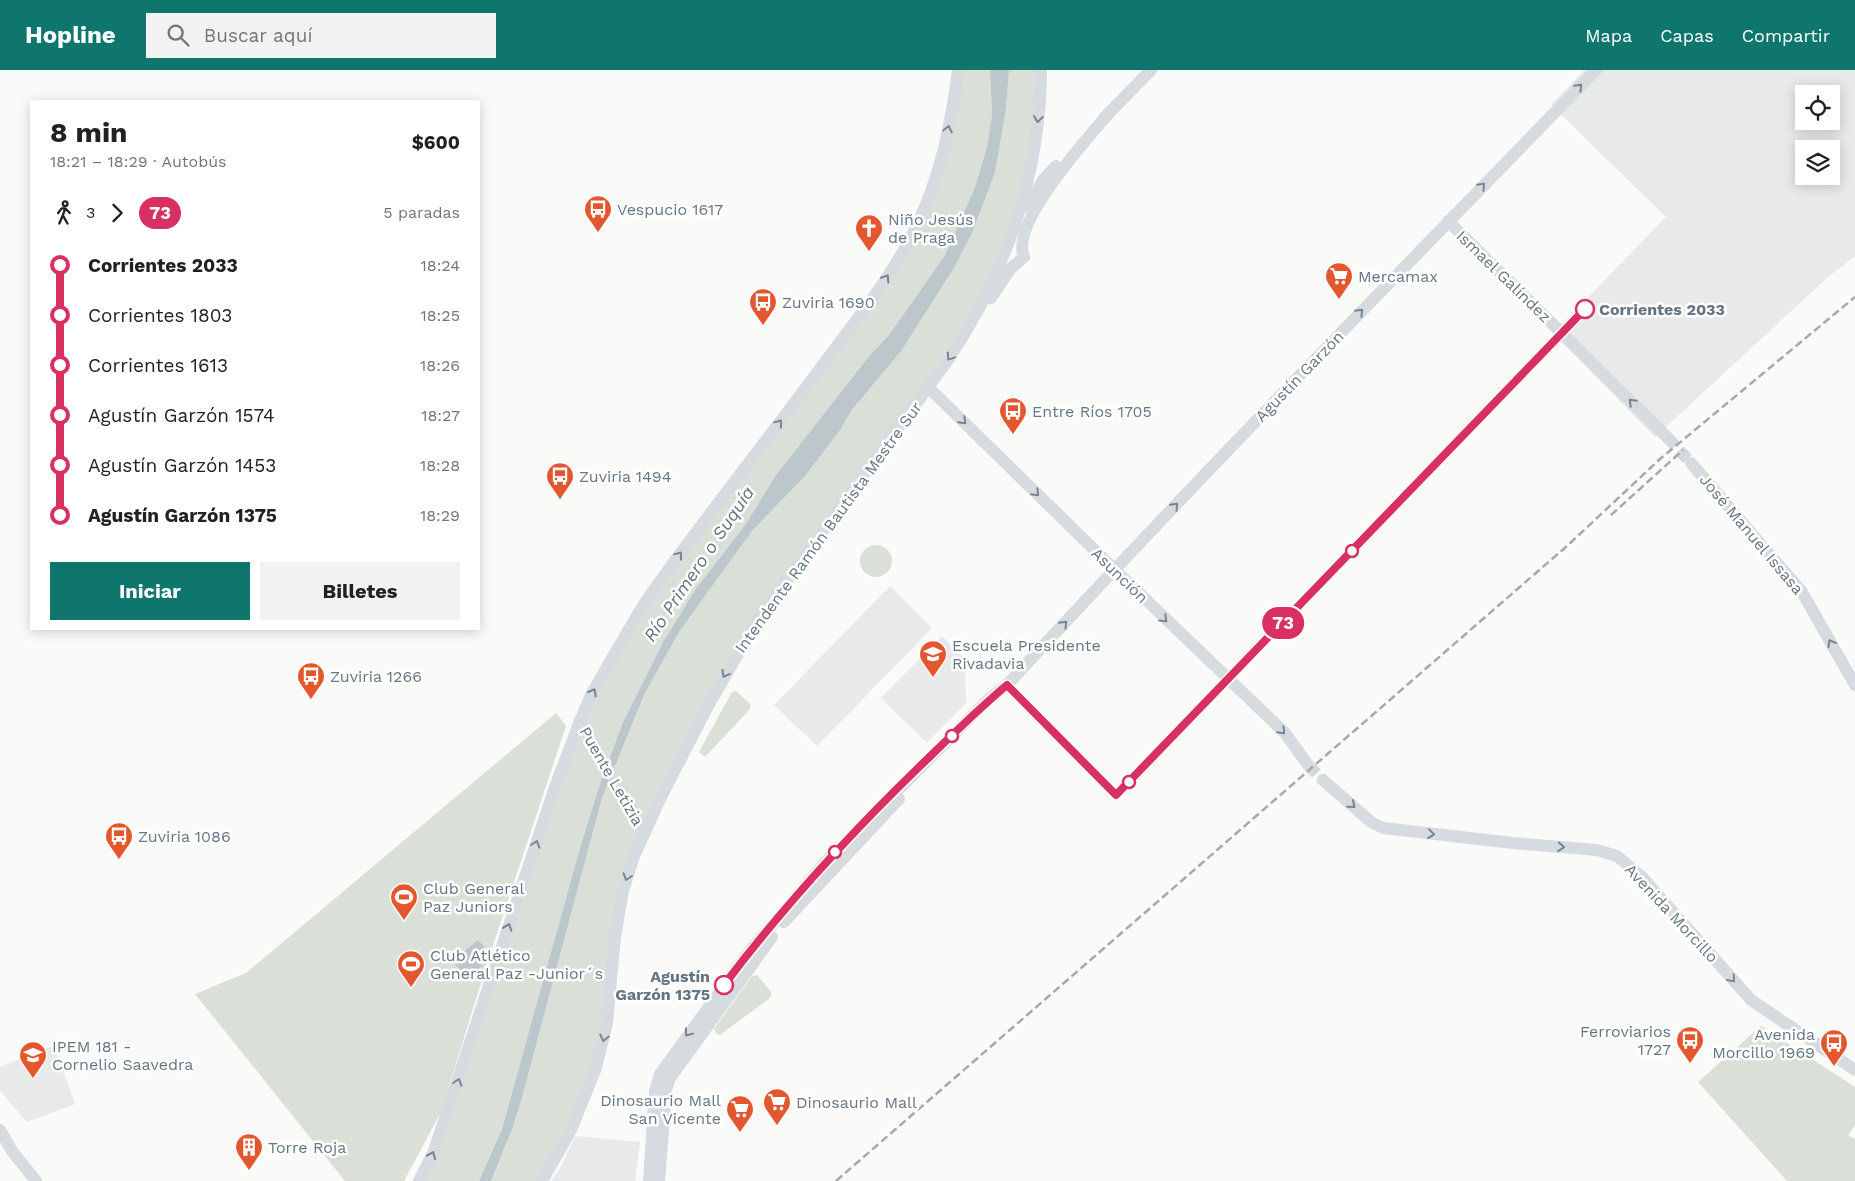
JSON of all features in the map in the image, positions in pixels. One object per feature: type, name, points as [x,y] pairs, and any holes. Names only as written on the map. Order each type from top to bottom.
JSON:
[{"type":"main road","points":[[419,1181],[434,1151],[555,787],[583,726],[591,695],[644,604],[878,291],[913,232],[933,186],[945,146],[958,70]]},
{"type":"main road","name":"Intendente Ramón Bautista Mestre Sur","points":[[542,1181],[581,1108],[602,1049],[607,1023],[615,937],[623,891],[643,829],[740,648],[820,532],[928,387],[970,326],[1010,241],[1033,158],[1041,89],[1041,70]]},
{"type":"main road","points":[[1010,241],[1042,180],[1151,70]]},
{"type":"main road","name":"Agustín Garzón","points":[[649,1181],[655,1091],[664,1066],[749,952],[824,864],[890,796],[1007,685],[1114,569],[1448,221],[1596,70]]},
{"type":"main road","points":[[970,326],[1011,268],[1024,257],[1021,242],[1039,203],[1056,177],[1109,113]]},
{"type":"main road","name":"Ismael Galíndez","points":[[1448,221],[1667,436]]},
{"type":"main road","name":"Asunción","points":[[928,387],[1285,733],[1308,765]]},
{"type":"main road","name":"José Manuel Issasa","points":[[1691,462],[1802,592],[1855,685]]},
{"type":"main road","name":"Agustín Garzón","points":[[658,1181],[666,1090],[674,1070],[754,959],[786,919],[883,815],[993,706],[1007,685]]},
{"type":"main road","name":"Puente Letizia","points":[[583,726],[643,829]]},
{"type":"main road","name":"Avenida Morcillo","points":[[1323,780],[1371,822],[1383,828],[1513,844],[1597,850],[1617,856],[1642,877],[1751,1000],[1855,1070]]},
{"type":"main road","points":[[0,1130],[12,1151],[36,1181]]},
{"type":"shaded area","points":[[958,70],[990,70],[992,115],[987,147],[975,187],[945,255],[889,335],[870,355],[776,475],[745,525],[695,590],[663,642],[623,722],[600,784],[502,1129],[479,1181],[419,1181],[580,721],[644,604],[862,312],[924,211]]},
{"type":"shaded area","points":[[990,70],[1009,70],[1006,109],[995,173],[972,233],[954,268],[902,350],[851,411],[841,429],[805,476],[752,531],[679,632],[644,695],[602,798],[513,1127],[491,1181],[479,1181],[502,1129],[581,845],[600,784],[623,722],[663,642],[695,590],[745,525],[776,475],[870,355],[889,335],[945,255],[975,187],[987,147],[992,115]]},
{"type":"shaded area","points":[[1009,70],[1041,70],[1033,158],[985,297],[759,618],[634,856],[602,1049],[542,1181],[491,1181],[513,1127],[522,1098],[602,798],[644,695],[679,632],[752,531],[805,476],[841,429],[851,411],[902,350],[954,268],[972,233],[995,173],[1006,109]]},
{"type":"shaded area","points":[[1584,70],[1855,70],[1855,256],[1827,278],[1655,437],[1553,333],[1666,217],[1551,105]]},
{"type":"shaded area","points":[[876,545],[882,546],[887,550],[891,555],[891,567],[887,572],[882,576],[876,577],[870,576],[865,572],[861,567],[860,561],[861,555],[865,550],[870,546]]},
{"type":"shaded area","points":[[890,586],[932,628],[817,746],[774,705]]},
{"type":"shaded area","name":"Escuela Presidente Rivadavia","points":[[942,636],[965,659],[966,703],[927,743],[881,698]]},
{"type":"shaded area","points":[[736,691],[750,704],[750,709],[705,757],[699,752],[732,692]]},
{"type":"shaded area","name":"Club General Paz Juniors","points":[[556,713],[566,726],[489,957],[441,1112],[404,1181],[345,1181],[195,994],[246,973]]},
{"type":"shaded area","points":[[478,940],[486,949],[475,959],[482,966],[468,977],[452,961]]},
{"type":"shaded area","points":[[757,975],[771,992],[771,997],[720,1035],[717,1034],[714,1029],[752,976]]},
{"type":"shaded area","points":[[1761,1026],[1855,1087],[1855,1125],[1848,1135],[1855,1139],[1855,1181],[1787,1181],[1698,1082]]},
{"type":"shaded area","name":"IPEM 181 - Cornelio Saavedra","points":[[54,1045],[75,1104],[27,1122],[0,1091],[0,1067]]},
{"type":"shaded area","points":[[575,1136],[640,1142],[635,1181],[551,1181],[561,1167]]},
{"type":"tunnel","points":[[1667,437],[1691,463]]},
{"type":"tunnel","points":[[1308,765],[1323,780]]},
{"type":"railway","points":[[836,1181],[1567,546],[1660,459],[1855,297]]},
{"type":"railway","points":[[1611,515],[1683,450]]},
{"type":"bus line","name":"73","points":[[724,985],[779,915],[824,864],[988,700],[1007,685],[1116,795],[1585,309]]},
{"type":"place","name":"Vespucio 1617","points":[[598,233]]},
{"type":"place","name":"Niño Jesús de Praga","points":[[869,252]]},
{"type":"place","name":"Mercamax","points":[[1339,300]]},
{"type":"place","name":"Corrientes 2033","points":[[1585,309]]},
{"type":"place","name":"Zuviria 1690","points":[[763,326]]},
{"type":"place","name":"Entre Ríos 1705","points":[[1013,435]]},
{"type":"place","name":"Zuviria 1494","points":[[560,500]]},
{"type":"place","name":"Escuela Presidente Rivadavia","points":[[933,678]]},
{"type":"place","name":"Zuviria 1266","points":[[311,700]]},
{"type":"place","name":"Zuviria 1086","points":[[119,860]]},
{"type":"place","name":"Club General Paz Juniors","points":[[404,921]]},
{"type":"place","name":"Agustín Garzón 1375","points":[[724,985]]},
{"type":"place","name":"Club Atlético General Paz -Junior´s","points":[[411,988]]},
{"type":"place","name":"Ferroviarios 1727","points":[[1690,1064]]},
{"type":"place","name":"Avenida Morcillo 1969","points":[[1834,1067]]},
{"type":"place","name":"IPEM 181 - Cornelio Saavedra","points":[[33,1079]]},
{"type":"place","name":"Dinosaurio Mall","points":[[777,1126]]},
{"type":"place","name":"Dinosaurio Mall San Vicente","points":[[740,1133]]},
{"type":"place","name":"Torre Roja","points":[[249,1171]]},
{"type":"water label","name":"Río Primero o Suquía","points":[[699,564]]}]
